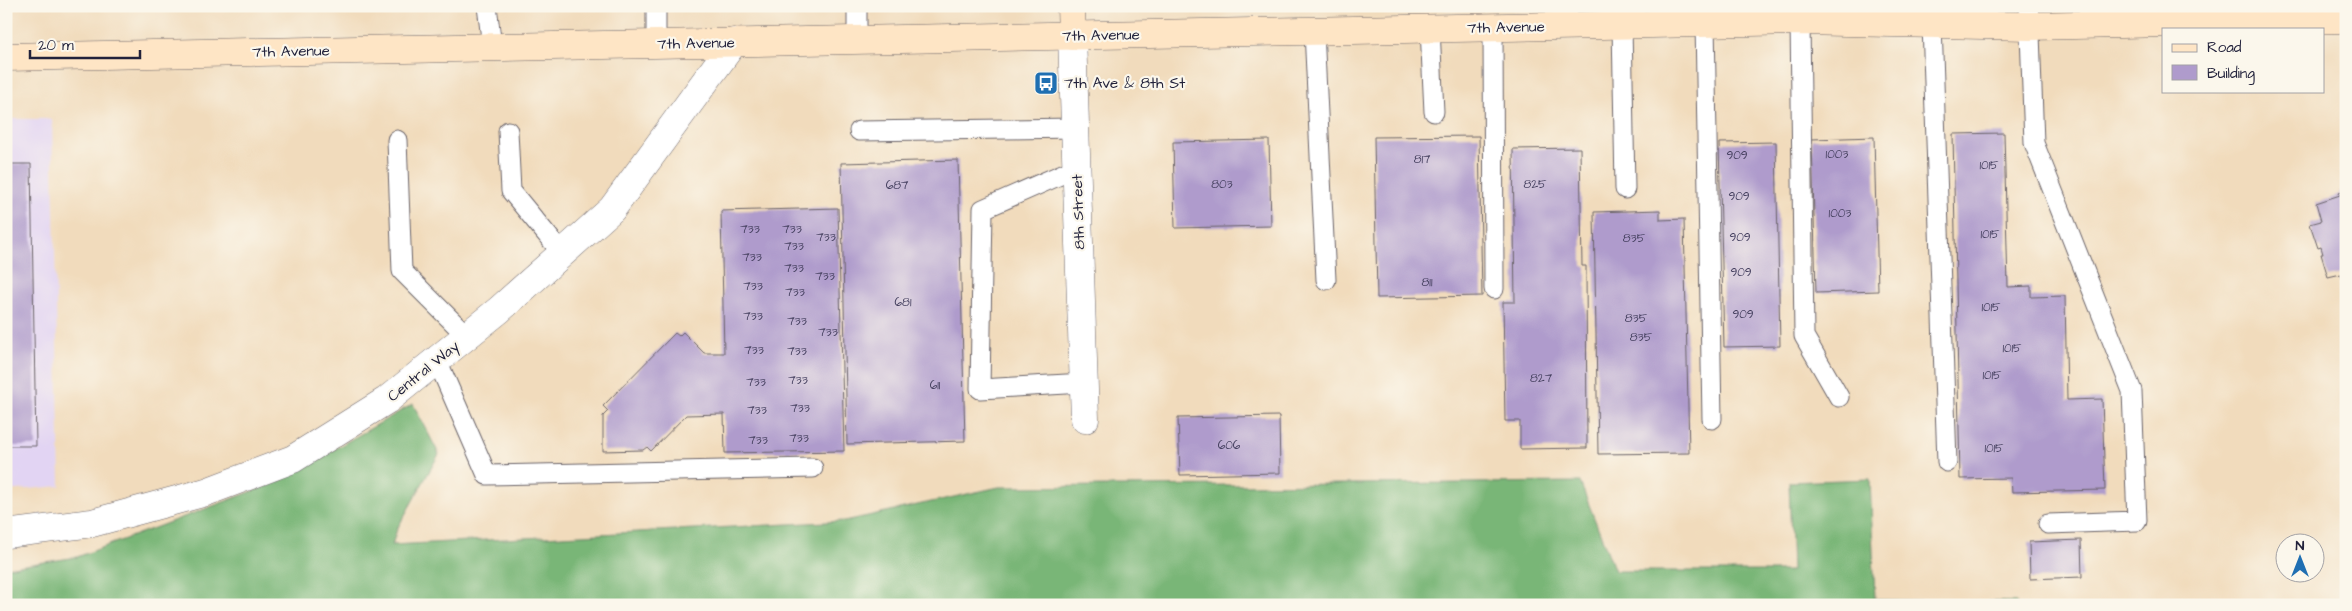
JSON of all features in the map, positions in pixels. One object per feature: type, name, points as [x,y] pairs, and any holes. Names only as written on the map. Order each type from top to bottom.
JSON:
[{"type":"street","name":"8th Street","points":[[1071,6],[1085,418]]},
{"type":"street","name":"7th Avenue","points":[[6,57],[1705,23],[1767,14],[1800,21],[1932,24],[2029,16],[2195,14],[2346,19]]},
{"type":"street","name":"Central Way","points":[[6,534],[92,523],[206,492],[293,459],[387,400],[467,336],[612,209],[734,42]]},
{"type":"lane","points":[[487,6],[492,47]]},
{"type":"lane","points":[[656,6],[656,44]]},
{"type":"lane","points":[[857,6],[857,40]]},
{"type":"lane","points":[[2029,16],[2034,144],[2132,390],[2137,521],[2048,524]]},
{"type":"lane","points":[[1800,21],[1804,336],[1839,397]]},
{"type":"lane","points":[[1705,23],[1712,418]]},
{"type":"lane","points":[[1932,24],[1947,462]]},
{"type":"lane","points":[[1622,25],[1625,188]]},
{"type":"lane","points":[[1493,27],[1494,289]]},
{"type":"lane","points":[[1430,28],[1434,112]]},
{"type":"lane","points":[[1314,31],[1326,280]]},
{"type":"lane","points":[[859,131],[1075,128]]},
{"type":"lane","points":[[508,131],[511,191],[562,253]]},
{"type":"lane","points":[[397,140],[402,271],[467,336]]},
{"type":"lane","points":[[1076,168],[983,209],[980,389],[1084,383]]},
{"type":"lane","points":[[437,360],[487,474],[813,468]]},
{"type":"shaded area","points":[[6,119],[52,119],[60,486],[6,491]]},
{"type":"green space","points":[[413,404],[439,454],[397,529],[392,545],[845,521],[999,487],[1580,482],[1615,571],[1792,571],[1789,482],[1870,479],[1875,600],[2016,602],[2017,605],[6,605],[6,568],[77,557],[277,482]]},
{"type":"building","points":[[2004,133],[2008,287],[2031,286],[2031,297],[2065,296],[2067,400],[2102,399],[2105,490],[2012,492],[2011,478],[1960,479],[1953,134]]},
{"type":"building","points":[[1479,136],[1482,296],[1377,298],[1374,137]]},
{"type":"building","points":[[1874,137],[1878,291],[1816,293],[1812,139]]},
{"type":"building","points":[[1269,140],[1271,226],[1175,228],[1173,142]]},
{"type":"building","points":[[1776,142],[1780,346],[1724,347],[1719,143]]},
{"type":"building","points":[[1580,148],[1582,266],[1586,266],[1587,448],[1520,449],[1520,421],[1505,421],[1503,302],[1515,302],[1513,149]]},
{"type":"building","points":[[958,160],[965,441],[847,444],[841,163]]},
{"type":"building","points":[[6,164],[31,164],[36,446],[6,446]]},
{"type":"building","points":[[2346,190],[2345,288],[2341,274],[2328,277],[2321,254],[2323,254],[2321,247],[2318,248],[2310,224],[2321,221],[2316,203],[2340,195],[2339,192]]},
{"type":"building","points":[[838,208],[844,451],[725,453],[724,414],[686,415],[651,451],[647,447],[643,450],[603,451],[603,416],[608,411],[603,406],[675,333],[679,336],[683,332],[704,353],[724,353],[721,211]]},
{"type":"building","points":[[1660,210],[1660,220],[1684,219],[1689,453],[1598,454],[1594,212]]},
{"type":"building","points":[[1279,416],[1280,473],[1180,475],[1178,418]]},
{"type":"building","points":[[2081,540],[2082,577],[2030,579],[2029,542]]},
{"type":"place","name":"7th Ave & 8th St","points":[[1046,83]]}]
